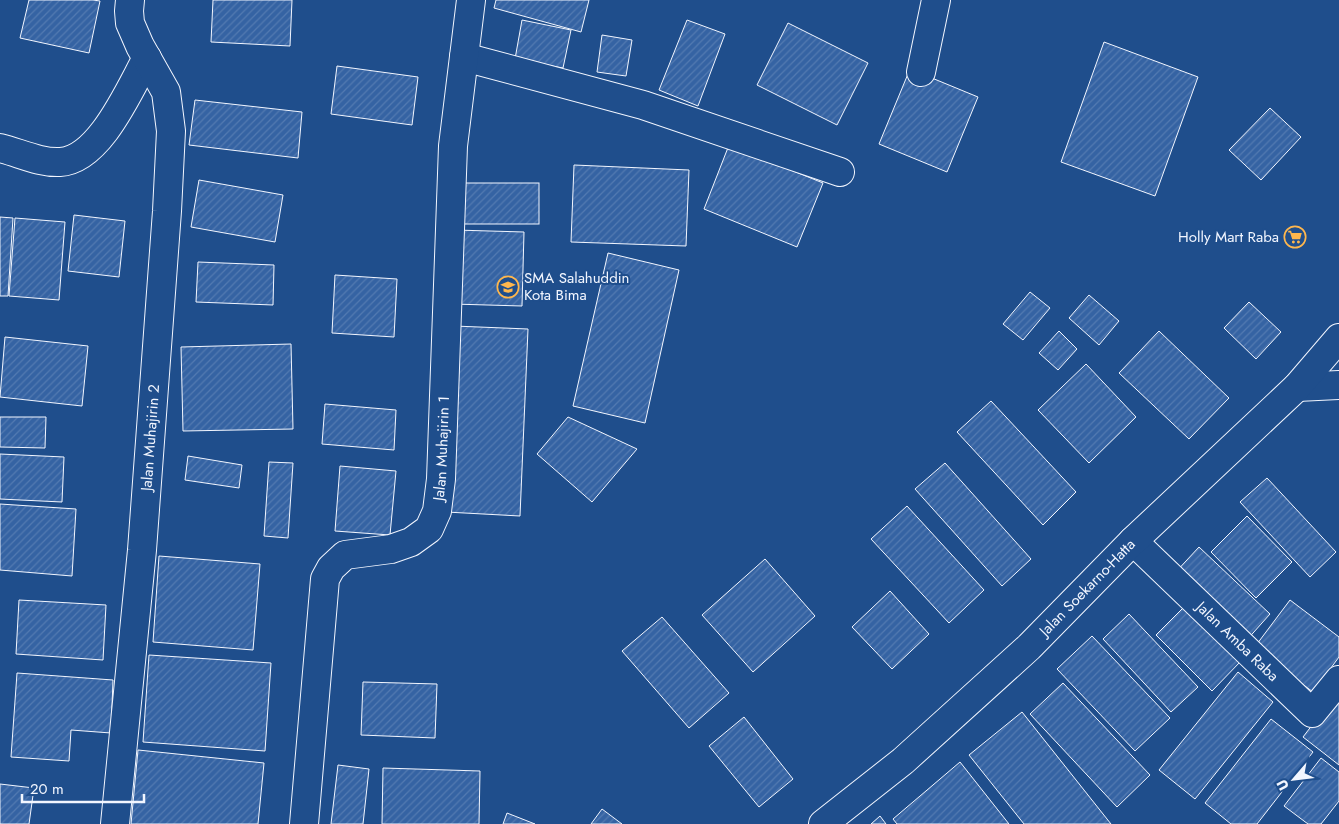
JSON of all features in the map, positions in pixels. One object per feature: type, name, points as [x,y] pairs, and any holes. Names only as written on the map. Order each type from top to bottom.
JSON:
[{"type":"main road","name":"Jalan Muhajirin 2","points":[[115,824],[142,550],[167,211],[171,131],[166,92],[133,34],[128,11],[130,0]]},
{"type":"main road","name":"Jalan Muhajirin 1","points":[[304,824],[325,579],[331,568],[345,555],[391,549],[411,542],[428,529],[437,511],[441,479],[453,146],[471,0]]},
{"type":"main road","points":[[922,72],[936,0]]},
{"type":"main road","points":[[464,57],[643,105],[840,172]]},
{"type":"main road","points":[[0,148],[44,161],[70,161],[80,155],[107,128],[147,58]]},
{"type":"main road","name":"Jalan Soekarno-Hatta","points":[[824,824],[903,761],[1029,647],[1133,541],[1297,387],[1339,338]]},
{"type":"main road","points":[[1297,387],[1339,385]]},
{"type":"main road","name":"Jalan Amba Raba","points":[[1133,541],[1312,713],[1339,680]]},
{"type":"building","points":[[29,0],[100,1],[89,53],[20,38]]},
{"type":"building","points":[[213,0],[292,0],[290,46],[211,42]]},
{"type":"building","points":[[496,0],[589,0],[581,32],[494,8]]},
{"type":"building","points":[[522,20],[571,30],[563,68],[515,59]]},
{"type":"building","points":[[687,20],[725,34],[698,106],[659,90]]},
{"type":"building","points":[[788,23],[868,63],[837,125],[757,85]]},
{"type":"building","points":[[602,35],[632,40],[626,76],[597,72]]},
{"type":"building","points":[[1104,42],[1198,77],[1155,196],[1061,162]]},
{"type":"building","points":[[337,66],[418,77],[412,125],[331,114]]},
{"type":"building","points":[[910,69],[978,97],[947,172],[879,144]]},
{"type":"building","points":[[195,100],[302,112],[298,158],[189,145]]},
{"type":"building","points":[[1270,108],[1301,137],[1261,180],[1229,150]]},
{"type":"building","points":[[729,145],[823,183],[797,247],[704,209]]},
{"type":"building","points":[[574,165],[689,170],[686,246],[571,242]]},
{"type":"building","points":[[199,180],[283,195],[275,242],[191,227]]},
{"type":"building","points":[[463,183],[539,183],[539,224],[463,224]]},
{"type":"building","points":[[74,215],[125,221],[119,277],[68,271]]},
{"type":"building","points":[[0,217],[13,218],[8,296],[0,296]]},
{"type":"building","points":[[15,218],[65,222],[59,300],[9,296]]},
{"type":"building","points":[[455,230],[524,232],[522,306],[452,304]]},
{"type":"building","points":[[608,253],[679,270],[645,423],[573,406]]},
{"type":"building","points":[[198,262],[274,265],[273,305],[196,302]]},
{"type":"building","points":[[335,275],[397,279],[394,337],[332,333]]},
{"type":"building","points":[[1030,292],[1050,308],[1023,340],[1003,324]]},
{"type":"building","points":[[1089,295],[1119,321],[1099,345],[1069,318]]},
{"type":"building","points":[[1249,302],[1281,332],[1256,359],[1224,328]]},
{"type":"building","points":[[454,326],[528,329],[520,516],[446,512]]},
{"type":"building","points":[[1059,331],[1077,349],[1058,370],[1039,353]]},
{"type":"building","points":[[1159,331],[1229,398],[1189,439],[1119,373]]},
{"type":"building","points":[[5,337],[88,346],[82,406],[0,397]]},
{"type":"building","points":[[291,344],[293,429],[183,431],[181,347]]},
{"type":"building","points":[[1086,364],[1136,417],[1089,463],[1038,410]]},
{"type":"building","points":[[991,401],[1076,492],[1043,525],[957,432]]},
{"type":"building","points":[[325,404],[396,410],[394,450],[322,444]]},
{"type":"building","points":[[0,417],[46,417],[45,448],[0,447]]},
{"type":"building","points":[[568,417],[637,449],[592,502],[537,454]]},
{"type":"building","points":[[0,454],[64,457],[62,502],[0,499]]},
{"type":"building","points":[[188,456],[242,465],[239,488],[185,480]]},
{"type":"building","points":[[269,462],[293,463],[288,538],[264,536]]},
{"type":"building","points":[[945,463],[1031,559],[1002,586],[915,489]]},
{"type":"building","points":[[340,466],[396,471],[390,535],[335,531]]},
{"type":"building","points":[[1267,478],[1336,552],[1310,577],[1240,502]]},
{"type":"building","points":[[0,504],[76,509],[72,576],[0,570]]},
{"type":"building","points":[[907,506],[984,590],[949,623],[871,539]]},
{"type":"building","points":[[1247,516],[1292,562],[1256,598],[1211,552]]},
{"type":"building","points":[[1199,547],[1270,614],[1245,642],[1173,575]]},
{"type":"building","points":[[159,556],[260,564],[253,650],[153,642]]},
{"type":"building","points":[[765,559],[815,616],[753,672],[702,615]]},
{"type":"building","points":[[890,591],[929,634],[892,669],[852,627]]},
{"type":"building","points":[[19,600],[106,605],[103,660],[16,654]]},
{"type":"building","points":[[1290,600],[1339,637],[1339,657],[1313,692],[1254,648]]},
{"type":"building","points":[[1185,606],[1241,661],[1212,691],[1156,635]]},
{"type":"building","points":[[1129,614],[1198,687],[1171,712],[1103,639]]},
{"type":"building","points":[[662,617],[729,693],[689,728],[622,651]]},
{"type":"building","points":[[1092,636],[1170,718],[1135,751],[1057,669]]},
{"type":"building","points":[[149,655],[271,663],[265,751],[143,742]]},
{"type":"building","points":[[1238,672],[1273,702],[1195,799],[1159,770]]},
{"type":"building","points":[[17,673],[113,680],[111,733],[71,730],[69,761],[11,757]]},
{"type":"building","points":[[363,682],[437,684],[435,738],[361,735]]},
{"type":"building","points":[[1063,683],[1150,775],[1117,807],[1030,714]]},
{"type":"building","points":[[1339,690],[1339,765],[1303,737]]},
{"type":"building","points":[[1022,712],[1111,824],[1024,824],[969,755]]},
{"type":"building","points":[[744,717],[793,779],[759,807],[709,746]]},
{"type":"building","points":[[1271,719],[1313,752],[1257,824],[1231,824],[1205,803]]},
{"type":"building","points":[[138,750],[264,763],[258,824],[131,824]]},
{"type":"building","points":[[1321,758],[1339,772],[1339,801],[1321,824],[1308,824],[1284,806]]},
{"type":"building","points":[[960,762],[1009,824],[897,824],[893,819]]},
{"type":"building","points":[[338,765],[369,769],[363,824],[331,824]]},
{"type":"building","points":[[383,768],[480,771],[479,824],[382,824]]},
{"type":"building","points":[[0,784],[34,788],[29,824],[0,824]]},
{"type":"building","points":[[602,809],[622,824],[591,824]]},
{"type":"building","points":[[507,813],[535,824],[503,824]]},
{"type":"building","points":[[880,816],[886,824],[871,824]]},
{"type":"place","name":"Holly Mart Raba","points":[[1295,237]]},
{"type":"place","name":"SMA Salahuddin Kota Bima","points":[[508,287]]}]
